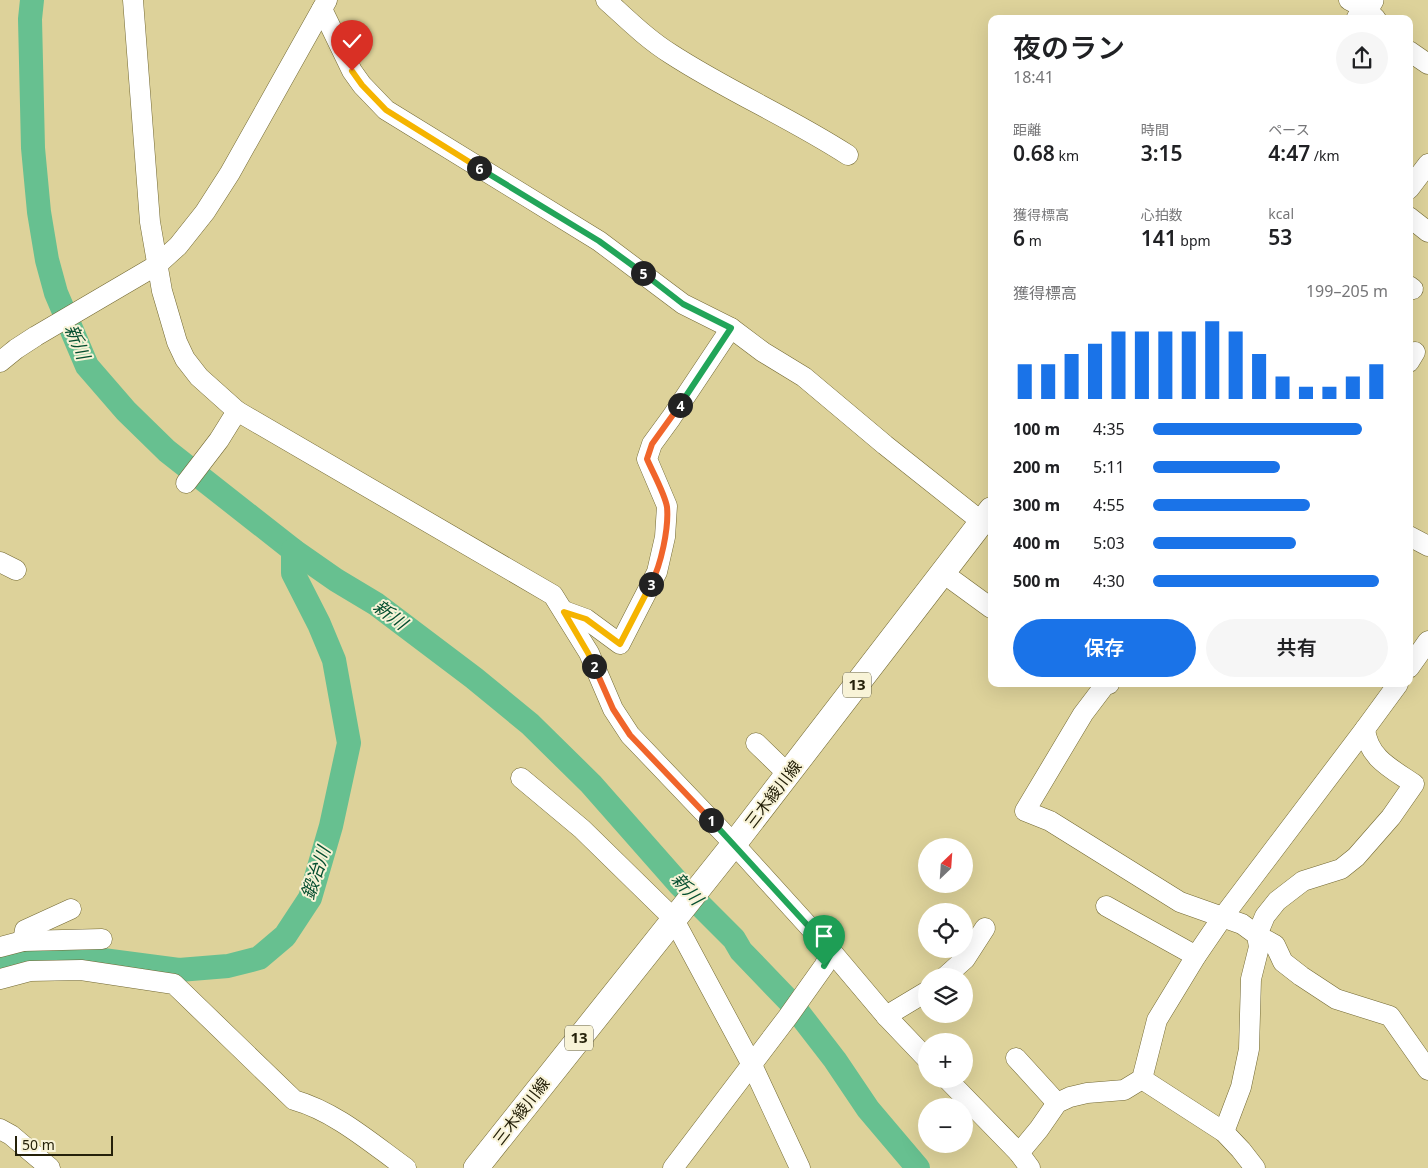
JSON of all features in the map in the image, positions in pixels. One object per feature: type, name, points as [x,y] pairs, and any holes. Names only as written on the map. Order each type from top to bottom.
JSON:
[{"type":"main road","name":"三木綾川線","points":[[476,1168],[728,852],[987,516]]},
{"type":"street","points":[[133,0],[150,222],[162,291],[177,342],[185,359],[199,377],[237,411],[553,595],[588,653],[613,709],[630,735],[728,852],[828,959],[918,1050]]},
{"type":"street","points":[[606,0],[640,31],[670,54],[800,125],[848,155]]},
{"type":"street","points":[[0,362],[16,348],[157,265],[178,246],[205,212],[230,173],[324,5]]},
{"type":"street","points":[[324,5],[352,71],[362,85],[386,110],[599,241],[683,304],[731,328],[763,352],[804,376],[885,445],[987,516]]},
{"type":"street","points":[[1413,54],[1428,64]]},
{"type":"street","points":[[1413,184],[1428,164]]},
{"type":"street","points":[[1413,220],[1428,232]]},
{"type":"street","points":[[564,612],[586,619],[620,644],[657,572],[665,537],[667,506],[647,459],[652,444],[672,418],[731,328]]},
{"type":"street","points":[[186,483],[219,440],[237,411]]},
{"type":"street","points":[[1413,538],[1428,546]]},
{"type":"street","points":[[943,573],[988,606]]},
{"type":"street","points":[[1413,662],[1428,641]]},
{"type":"street","points":[[1103,687],[1083,714],[1025,811],[1050,821],[1180,902],[1242,924],[1257,936],[1275,945],[1283,962],[1336,999],[1390,1016],[1428,1070]]},
{"type":"street","points":[[956,1088],[1025,1160],[1039,1129],[1057,1103],[1070,1097],[1087,1093],[1124,1090],[1142,1079],[1157,1020],[1196,956],[1222,918],[1396,687]]},
{"type":"street","points":[[1224,1132],[1241,1087],[1249,1050],[1251,979],[1259,947],[1257,936],[1265,916],[1277,901],[1303,881],[1341,869],[1356,857],[1391,817],[1414,784],[1390,768],[1372,752],[1366,740],[1366,729]]},
{"type":"street","points":[[756,743],[788,774]]},
{"type":"street","points":[[521,778],[582,829],[677,914],[752,1065],[800,1168]]},
{"type":"street","points":[[1106,906],[1196,956]]},
{"type":"street","points":[[23,941],[25,930],[71,909]]},
{"type":"street","points":[[955,968],[965,959],[985,928]]},
{"type":"street","points":[[0,946],[23,941],[102,940]]},
{"type":"street","points":[[673,1168],[787,1018],[828,959]]},
{"type":"street","points":[[0,980],[30,971],[81,970],[174,984],[294,1100],[328,1113],[406,1168]]},
{"type":"street","points":[[886,1016],[918,997]]},
{"type":"street","points":[[1016,1058],[1057,1103]]},
{"type":"street","points":[[1142,1079],[1224,1132],[1255,1168]]},
{"type":"street","points":[[0,1129],[11,1135],[50,1168]]},
{"type":"waterway","name":"新川","points":[[32,0],[30,19],[33,148],[39,212],[47,260],[56,293],[87,366],[126,411],[167,451],[293,550],[336,580],[376,604],[474,678],[530,724],[591,784],[680,885],[734,939],[741,951],[791,1003],[835,1060],[868,1109],[918,1168]]},
{"type":"waterway","name":"鍛冶川","points":[[0,964],[57,954],[179,970],[228,966],[259,958],[285,936],[310,898],[331,826],[349,743],[334,660],[319,624],[293,573],[293,550]]},
{"type":"route","points":[[352,71],[362,85],[386,110],[599,241],[683,304],[731,328],[672,418],[652,444],[647,459],[667,506],[665,537],[657,572],[620,644],[586,619],[564,612],[588,653],[613,709],[630,735],[734,844],[832,952],[824,966]]}]
